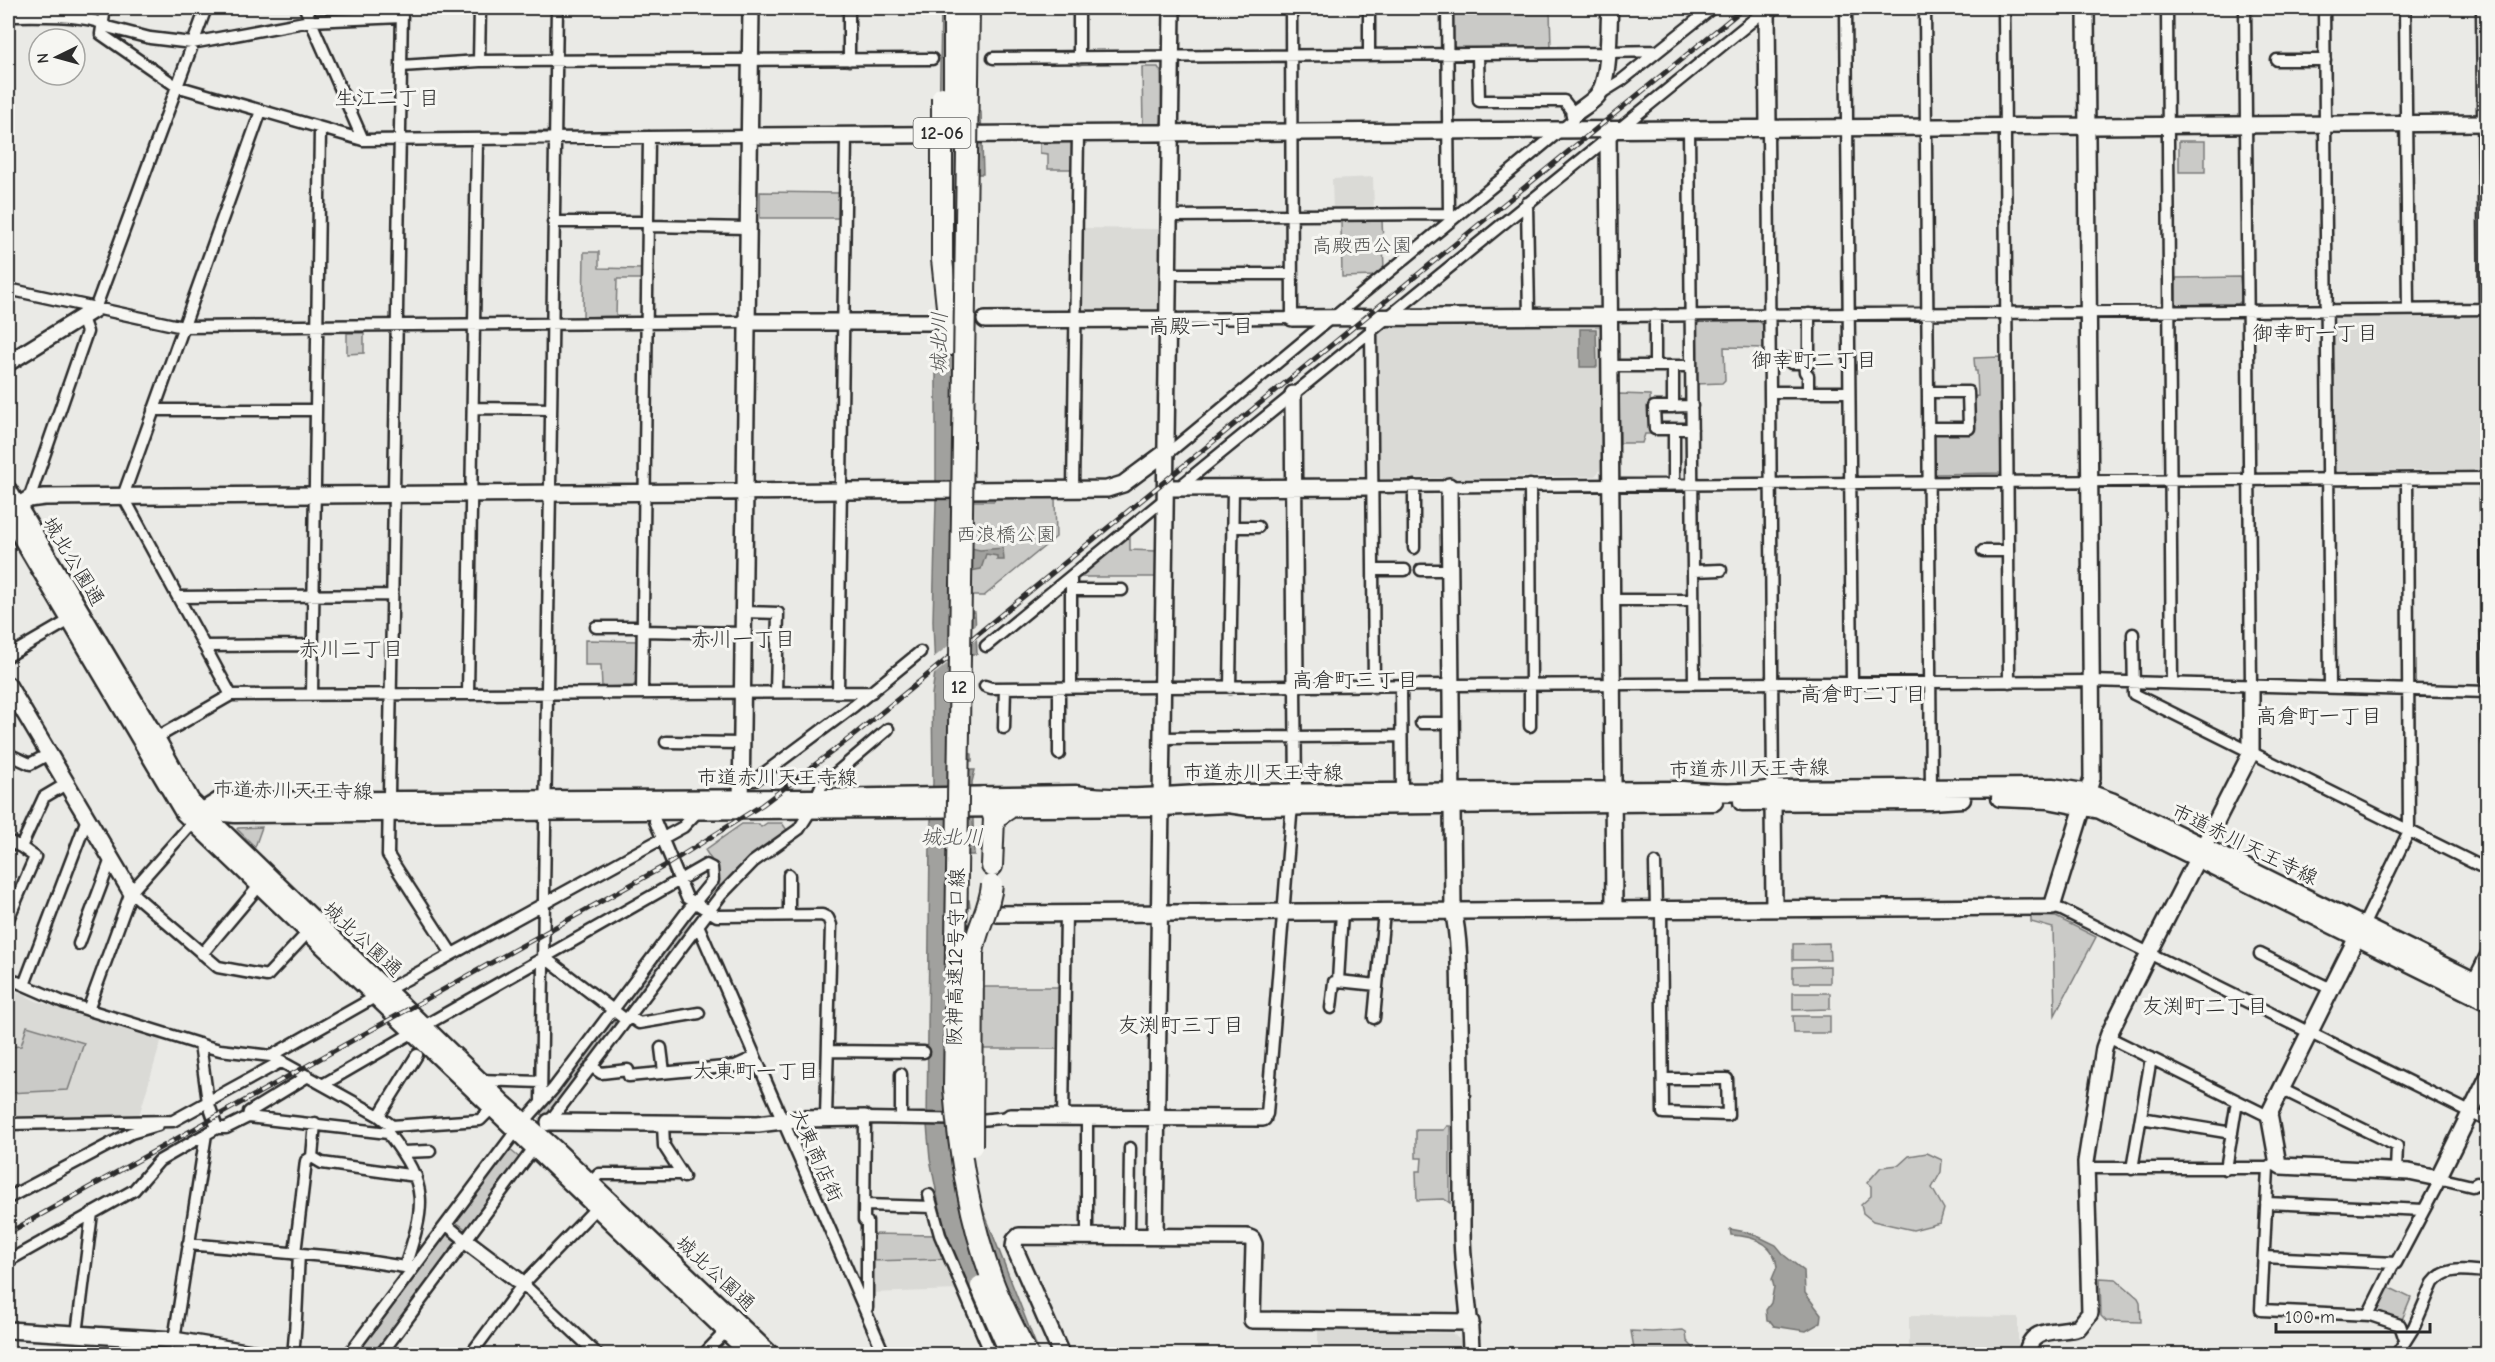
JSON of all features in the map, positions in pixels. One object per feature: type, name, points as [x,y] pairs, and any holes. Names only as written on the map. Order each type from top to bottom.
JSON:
[{"type":"highway","name":"12-06","points":[[942,8],[942,259],[951,345]]},
{"type":"highway","name":"阪神高速12号守口線","points":[[954,8],[942,1089],[947,1151],[959,1214],[983,1293],[1020,1351]]},
{"type":"highway","name":"阪神高速12号守口線","points":[[969,8],[954,1088],[962,1161],[976,1230],[995,1288],[1020,1351]]},
{"type":"highway","points":[[992,808],[992,866]]},
{"type":"highway","points":[[992,885],[987,912],[977,933],[973,954],[970,1123],[975,1168],[986,1228],[1020,1351]]},
{"type":"main road","name":"城北公園通","points":[[8,490],[15,508],[184,813],[198,817],[221,832],[311,928],[418,1029],[479,1080],[520,1127]]},
{"type":"main road","name":"城北公園通","points":[[75,617],[156,738],[198,817],[259,886],[311,928]]},
{"type":"main road","name":"市道赤川天王寺線","points":[[1294,799],[1931,795],[2053,787],[2087,799],[2111,801],[2200,852],[2360,932],[2487,1002]]},
{"type":"main road","name":"市道赤川天王寺線","points":[[992,808],[1076,794],[1249,807],[1294,799],[1402,792],[1452,798]]},
{"type":"main road","name":"市道赤川天王寺線","points":[[198,817],[219,801],[388,806],[920,803],[992,808],[1162,802]]},
{"type":"main road","name":"市道赤川天王寺線","points":[[546,805],[699,810],[741,804]]},
{"type":"main road","name":"市道赤川天王寺線","points":[[2360,932],[2480,984]]},
{"type":"main road","name":"城北公園通","points":[[418,1029],[491,1109],[520,1127],[542,1136],[591,1183],[601,1202]]},
{"type":"main road","name":"城北公園通","points":[[542,1136],[601,1202],[731,1326],[770,1354]]},
{"type":"main road","name":"城北公園通","points":[[731,1326],[750,1354]]},
{"type":"street","points":[[105,8],[101,34],[176,86],[363,140],[1561,130],[1611,132],[1689,129],[2485,123]]},
{"type":"street","points":[[15,508],[87,332],[89,314],[206,8]]},
{"type":"street","points":[[305,8],[363,140]]},
{"type":"street","points":[[479,61],[480,8]]},
{"type":"street","points":[[541,1102],[542,909],[545,904],[557,8]]},
{"type":"street","points":[[741,804],[751,8]]},
{"type":"street","points":[[849,8],[849,60]]},
{"type":"street","points":[[1079,8],[1079,58]]},
{"type":"street","points":[[1155,1235],[1162,738],[1170,491],[1166,452],[1172,8]]},
{"type":"street","points":[[1291,8],[1292,318]]},
{"type":"street","points":[[1369,8],[1369,56]]},
{"type":"street","points":[[1447,8],[1450,217]]},
{"type":"street","points":[[1597,96],[1604,81],[1610,8]]},
{"type":"street","points":[[15,508],[44,497],[1107,489],[1119,486],[1172,450],[1450,217],[1573,120],[1574,114],[1622,80],[1712,8]]},
{"type":"street","points":[[1767,8],[1774,909]]},
{"type":"street","points":[[986,646],[1170,491],[1293,394],[1376,322],[1767,8]]},
{"type":"street","points":[[1846,8],[1852,683]]},
{"type":"street","points":[[1925,8],[1931,795]]},
{"type":"street","points":[[2004,8],[2009,682]]},
{"type":"street","points":[[2052,907],[2092,778],[2086,8]]},
{"type":"street","points":[[2167,8],[2172,683]]},
{"type":"street","points":[[2027,1354],[2030,1344],[2040,1334],[2079,1327],[2090,1313],[2086,1168],[2108,1037],[2251,753],[2248,125],[2245,8]]},
{"type":"street","points":[[2325,8],[2330,688]]},
{"type":"street","points":[[2405,8],[2408,310]]},
{"type":"street","points":[[985,320],[1332,318],[1376,322],[1529,316],[2486,309],[2482,8]]},
{"type":"street","points":[[8,16],[78,18],[103,22],[107,27],[150,38],[192,42],[310,21],[402,12],[398,139],[388,855],[452,954]]},
{"type":"street","points":[[993,58],[1478,55],[1657,51]]},
{"type":"street","points":[[1478,55],[1479,101],[1564,101],[1574,114]]},
{"type":"street","points":[[401,66],[479,61],[932,59]]},
{"type":"street","points":[[2277,60],[2325,60]]},
{"type":"street","points":[[231,695],[123,496],[261,111]]},
{"type":"street","points":[[312,695],[320,129]]},
{"type":"street","points":[[1689,129],[1694,684]]},
{"type":"street","points":[[1611,132],[1610,366],[1614,910]]},
{"type":"street","points":[[1073,489],[1078,134]]},
{"type":"street","points":[[838,692],[846,136]]},
{"type":"street","points":[[642,692],[650,137]]},
{"type":"street","points":[[468,694],[477,138]]},
{"type":"street","points":[[1527,203],[1529,316]]},
{"type":"street","points":[[1170,216],[1450,217]]},
{"type":"street","points":[[553,222],[748,228]]},
{"type":"street","points":[[1169,274],[1292,274]]},
{"type":"street","points":[[8,289],[89,314],[183,327],[929,322]]},
{"type":"street","points":[[8,363],[89,314]]},
{"type":"street","points":[[1770,359],[1791,359],[1791,363],[1809,363],[1809,314]]},
{"type":"street","points":[[1655,315],[1655,366]]},
{"type":"street","points":[[1374,687],[1372,487],[1376,322]]},
{"type":"street","points":[[1804,363],[1804,372],[1808,375],[1808,392]]},
{"type":"street","points":[[1610,366],[1691,366]]},
{"type":"street","points":[[1673,366],[1673,406]]},
{"type":"street","points":[[1770,392],[1849,392]]},
{"type":"street","points":[[1928,392],[1968,392],[1969,428],[1928,428]]},
{"type":"street","points":[[542,1136],[663,1124],[758,1124],[826,1118],[980,1120],[1010,1117],[1263,1118],[1267,1114],[1294,799],[1293,394]]},
{"type":"street","points":[[1692,406],[1654,407],[1654,429],[1692,429]]},
{"type":"street","points":[[473,408],[551,409]]},
{"type":"street","points":[[153,410],[316,410]]},
{"type":"street","points":[[1674,429],[1674,484]]},
{"type":"street","points":[[2405,1340],[2400,1325],[2369,1316],[2261,1310],[2266,1203],[2272,1165],[2268,1116],[2409,831],[2407,478]]},
{"type":"street","points":[[1170,491],[1293,487],[2487,478],[2487,742]]},
{"type":"street","points":[[1530,485],[1530,726]]},
{"type":"street","points":[[1414,486],[1414,548]]},
{"type":"street","points":[[1449,486],[1453,912],[1457,923],[1463,1120],[1462,1246],[1471,1322],[1471,1354]]},
{"type":"street","points":[[1230,688],[1233,488]]},
{"type":"street","points":[[1232,527],[1258,527]]},
{"type":"street","points":[[1983,551],[2008,550]]},
{"type":"street","points":[[1373,570],[1405,570]]},
{"type":"street","points":[[1421,570],[1450,570]]},
{"type":"street","points":[[1693,571],[1721,570]]},
{"type":"street","points":[[1071,576],[1071,688]]},
{"type":"street","points":[[1071,590],[1122,590]]},
{"type":"street","points":[[177,597],[392,595]]},
{"type":"street","points":[[1612,600],[1693,600]]},
{"type":"street","points":[[743,612],[778,612],[776,692]]},
{"type":"street","points":[[8,656],[75,617]]},
{"type":"street","points":[[596,627],[742,633]]},
{"type":"street","points":[[2133,634],[2134,694],[2487,870]]},
{"type":"street","points":[[204,646],[312,645]]},
{"type":"street","points":[[741,780],[755,780],[872,692],[920,652]]},
{"type":"street","points":[[985,686],[1163,689],[2091,681],[2487,692]]},
{"type":"street","points":[[8,685],[131,892],[218,967],[267,976],[311,928]]},
{"type":"street","points":[[1401,687],[1402,792]]},
{"type":"street","points":[[1004,728],[1005,688]]},
{"type":"street","points":[[1059,688],[1059,754]]},
{"type":"street","points":[[156,738],[231,695],[872,692]]},
{"type":"street","points":[[1421,723],[1451,723]]},
{"type":"street","points":[[381,1354],[466,1241],[591,1066],[708,911],[753,862],[799,829],[814,804],[821,786],[888,729]]},
{"type":"street","points":[[1162,738],[1401,736]]},
{"type":"street","points":[[666,742],[741,743]]},
{"type":"street","points":[[9,759],[30,764],[49,754]]},
{"type":"street","points":[[21,847],[44,797],[66,784]]},
{"type":"street","points":[[271,1056],[683,827],[699,810]]},
{"type":"street","points":[[88,1010],[131,892],[198,817]]},
{"type":"street","points":[[24,985],[87,819]]},
{"type":"street","points":[[655,821],[687,898],[708,911],[717,916],[822,915],[828,918],[831,925],[826,1118]]},
{"type":"street","points":[[8,841],[35,857],[8,919]]},
{"type":"street","points":[[79,944],[111,859]]},
{"type":"street","points":[[1654,863],[1658,910],[1664,1113],[1728,1114],[1727,1079],[1663,1078]]},
{"type":"street","points":[[324,1084],[706,865],[712,868],[713,880],[520,1127],[447,1225],[409,1267],[349,1354]]},
{"type":"street","points":[[789,875],[789,915]]},
{"type":"street","points":[[202,954],[259,886]]},
{"type":"street","points":[[997,914],[2052,907],[2487,1120]]},
{"type":"street","points":[[1338,981],[1342,912]]},
{"type":"street","points":[[1374,1018],[1384,912]]},
{"type":"street","points":[[1063,1118],[1066,913]]},
{"type":"street","name":"大東商店街","points":[[698,924],[884,1354]]},
{"type":"street","points":[[2480,984],[2487,951]]},
{"type":"street","points":[[2260,954],[2331,989]]},
{"type":"street","points":[[543,957],[613,1010],[639,1023],[699,1013]]},
{"type":"street","points":[[8,978],[88,1010],[220,1050],[271,1056],[379,1116],[390,1129],[416,1176],[421,1206],[409,1267]]},
{"type":"street","points":[[1331,1008],[1334,982],[1377,985]]},
{"type":"street","points":[[2108,1037],[2268,1116]]},
{"type":"street","points":[[200,1044],[208,1102],[217,1128]]},
{"type":"street","points":[[661,1048],[664,1072]]},
{"type":"street","points":[[828,1051],[924,1052]]},
{"type":"street","points":[[379,1116],[417,1055]]},
{"type":"street","points":[[591,1066],[601,1072],[628,1070],[628,1076],[735,1066],[755,1057]]},
{"type":"street","points":[[2132,1169],[2151,1058]]},
{"type":"street","points":[[8,1198],[131,1132],[173,1121],[282,1061]]},
{"type":"street","points":[[901,1074],[901,1118]]},
{"type":"street","points":[[248,1117],[249,1112],[308,1077]]},
{"type":"street","points":[[2369,1316],[2394,1263],[2424,1210],[2487,1077]]},
{"type":"street","points":[[479,1080],[541,1082]]},
{"type":"street","points":[[2281,1089],[2397,1146],[2396,1171]]},
{"type":"street","points":[[2226,1169],[2237,1101]]},
{"type":"street","points":[[8,1261],[134,1190],[159,1161],[217,1128],[226,1128],[248,1117],[390,1129],[480,1120],[491,1109]]},
{"type":"street","points":[[865,1118],[867,1314]]},
{"type":"street","points":[[1087,1118],[1087,1235]]},
{"type":"street","points":[[2140,1118],[2232,1133]]},
{"type":"street","points":[[8,1124],[173,1121]]},
{"type":"street","points":[[312,1157],[315,1124]]},
{"type":"street","points":[[591,1183],[599,1174],[683,1175],[664,1146],[663,1124]]},
{"type":"street","points":[[174,1340],[206,1134]]},
{"type":"street","points":[[1129,1235],[1130,1148]]},
{"type":"street","points":[[402,1152],[430,1151]]},
{"type":"street","points":[[312,1157],[322,1162],[416,1176]]},
{"type":"street","points":[[293,1354],[298,1310],[297,1253],[306,1161],[312,1157]]},
{"type":"street","points":[[2086,1168],[2226,1169],[2272,1165],[2396,1171],[2418,1173],[2472,1186],[2477,1183],[2487,1188]]},
{"type":"street","points":[[929,1195],[949,1259],[992,1354]]},
{"type":"street","points":[[477,1352],[523,1284],[601,1202]]},
{"type":"street","points":[[2266,1203],[2424,1210]]},
{"type":"street","points":[[865,1205],[932,1207]]},
{"type":"street","points":[[76,1334],[92,1214]]},
{"type":"street","points":[[447,1225],[523,1284],[597,1354]]},
{"type":"street","points":[[1060,1354],[1016,1253],[1014,1243],[1017,1237],[1025,1234],[1245,1236],[1252,1239],[1254,1244],[1252,1320],[1471,1322]]},
{"type":"street","points":[[188,1244],[347,1257],[409,1267]]},
{"type":"street","points":[[2264,1257],[2394,1263]]},
{"type":"street","points":[[2397,1354],[2414,1327],[2437,1278],[2453,1270],[2487,1272]]},
{"type":"street","points":[[704,1354],[731,1326]]},
{"type":"street","points":[[8,1330],[174,1340],[192,1349],[258,1354]]},
{"type":"shaded area","points":[[1373,177],[1374,210],[1333,212],[1332,179]]},
{"type":"shaded area","points":[[1079,228],[1161,229],[1160,312],[1081,313],[1078,309]]},
{"type":"shaded area","points":[[2487,315],[2487,470],[2337,471],[2332,466],[2331,321],[2336,316]]},
{"type":"shaded area","points":[[1597,323],[1600,325],[1602,468],[1595,476],[1377,479],[1376,338],[1379,330],[1387,325]]},
{"type":"shaded area","points":[[18,992],[36,1001],[162,1038],[139,1116],[8,1119],[8,1017]]},
{"type":"shaded area","points":[[946,1259],[959,1290],[870,1293],[870,1261]]},
{"type":"shaded area","points":[[1909,1316],[2018,1317],[2018,1354],[1909,1354]]},
{"type":"shaded area","points":[[1318,1329],[1452,1333],[1461,1341],[1462,1354],[1318,1354]]},
{"type":"green space","points":[[1453,8],[1491,8],[1492,12],[1550,10],[1551,49],[1459,52],[1453,46]]},
{"type":"green space","points":[[1142,67],[1158,67],[1161,72],[1162,120],[1159,127],[1143,127]]},
{"type":"green space","points":[[2179,141],[2205,141],[2205,172],[2179,172]]},
{"type":"green space","points":[[1073,142],[1072,169],[1048,169],[1048,154],[1040,153],[1040,143]]},
{"type":"green space","points":[[760,192],[840,193],[840,218],[760,218]]},
{"type":"green space","name":"高殿西公園","points":[[1382,220],[1384,269],[1375,276],[1342,277],[1341,221]]},
{"type":"green space","points":[[584,252],[599,252],[599,268],[642,269],[642,279],[617,279],[616,316],[583,317]]},
{"type":"green space","points":[[2240,277],[2242,300],[2238,304],[2178,305],[2176,303],[2176,278]]},
{"type":"green space","points":[[1700,321],[1759,321],[1763,325],[1764,348],[1724,347],[1725,380],[1722,383],[1696,384],[1696,326]]},
{"type":"green space","points":[[347,333],[364,333],[364,353],[347,354]]},
{"type":"green space","points":[[2000,357],[2002,473],[1934,474],[1934,433],[1971,431],[1972,397],[1978,396],[1974,358]]},
{"type":"green space","points":[[1619,394],[1650,395],[1651,434],[1645,434],[1642,443],[1620,443]]},
{"type":"green space","name":"西浪橋公園","points":[[996,498],[1055,498],[1056,537],[984,596],[969,596],[971,501],[994,501]]},
{"type":"green space","points":[[1130,535],[1130,550],[1157,551],[1156,577],[1077,577]]},
{"type":"green space","points":[[585,640],[638,641],[637,682],[633,686],[602,687],[601,665],[585,665]]},
{"type":"green space","points":[[767,823],[782,823],[787,830],[747,861],[720,889],[716,867],[705,850],[742,824],[759,824],[761,827]]},
{"type":"green space","points":[[262,827],[255,847],[237,829],[238,828]]},
{"type":"green space","points":[[2031,916],[2056,917],[2096,937],[2055,1015],[2053,928],[2031,922]]},
{"type":"green space","points":[[687,918],[693,922],[633,1002],[628,998]]},
{"type":"green space","points":[[1829,943],[1830,960],[1793,960],[1793,944]]},
{"type":"green space","points":[[1830,966],[1830,983],[1793,983],[1793,967]]},
{"type":"green space","points":[[981,987],[1060,987],[1059,1049],[980,1049]]},
{"type":"green space","points":[[1793,993],[1830,993],[1830,1009],[1793,1010]]},
{"type":"green space","points":[[1793,1016],[1830,1016],[1830,1033],[1794,1033]]},
{"type":"green space","points":[[610,1020],[614,1020],[615,1025],[546,1118],[540,1113]]},
{"type":"green space","points":[[27,1026],[84,1043],[68,1090],[8,1093],[8,1047],[21,1046]]},
{"type":"green space","points":[[1450,1126],[1450,1203],[1444,1199],[1417,1200],[1416,1171],[1421,1171],[1422,1158],[1416,1158],[1416,1130],[1444,1130]]},
{"type":"green space","points":[[508,1148],[522,1160],[470,1232],[453,1220]]},
{"type":"green space","points":[[1927,1153],[1942,1160],[1941,1172],[1932,1188],[1944,1209],[1940,1223],[1913,1230],[1873,1221],[1863,1213],[1861,1205],[1871,1196],[1871,1186],[1867,1183],[1881,1167],[1899,1165],[1909,1156]]},
{"type":"green space","points":[[444,1233],[460,1244],[377,1354],[352,1354]]},
{"type":"green space","points":[[870,1234],[937,1235],[946,1259],[870,1261]]},
{"type":"green space","points":[[2100,1278],[2116,1279],[2138,1298],[2141,1322],[2106,1321],[2101,1316]]},
{"type":"green space","points":[[2386,1286],[2411,1298],[2401,1322],[2376,1313],[2375,1310]]},
{"type":"green space","points":[[1683,1330],[1686,1332],[1687,1341],[1699,1354],[1635,1354],[1631,1331]]},
{"type":"water","name":"城北川","points":[[941,8],[978,8],[977,111],[981,112],[983,174],[976,174],[970,548],[980,550],[1003,548],[1004,560],[997,560],[997,556],[986,554],[981,569],[970,571],[969,612],[975,612],[977,654],[969,654],[967,753],[972,754],[972,761],[966,761],[967,770],[975,770],[972,782],[974,855],[966,855],[965,900],[969,900],[970,907],[965,908],[969,1126],[975,1189],[1039,1353],[1043,1354],[999,1354],[942,1220],[930,1159],[927,1125],[930,841],[933,783],[932,695],[935,672],[933,621]]},
{"type":"water","points":[[1580,329],[1596,329],[1597,367],[1580,367]]},
{"type":"water","points":[[1730,1229],[1751,1233],[1776,1245],[1785,1256],[1804,1271],[1805,1293],[1821,1314],[1820,1323],[1806,1331],[1774,1326],[1767,1321],[1766,1310],[1771,1303],[1774,1287],[1772,1279],[1777,1267],[1775,1258],[1767,1246],[1761,1242],[1731,1235]]},
{"type":"pier","points":[[978,622],[978,638],[931,677],[932,659]]},
{"type":"railway","points":[[8,1233],[668,864],[762,805],[854,735],[1744,8]]},
{"type":"district","name":"生江二丁目","points":[[387,98]]},
{"type":"district","name":"高殿一丁目","points":[[1201,326]]},
{"type":"district","name":"御幸町一丁目","points":[[2315,333]]},
{"type":"district","name":"御幸町二丁目","points":[[1814,360]]},
{"type":"district","name":"赤川一丁目","points":[[743,639]]},
{"type":"district","name":"赤川二丁目","points":[[351,649]]},
{"type":"district","name":"高倉町三丁目","points":[[1355,680]]},
{"type":"district","name":"高倉町二丁目","points":[[1863,694]]},
{"type":"district","name":"高倉町一丁目","points":[[2319,716]]},
{"type":"district","name":"友渕町二丁目","points":[[2205,1006]]},
{"type":"district","name":"友渕町三丁目","points":[[1181,1025]]},
{"type":"district","name":"大東町一丁目","points":[[756,1071]]}]
